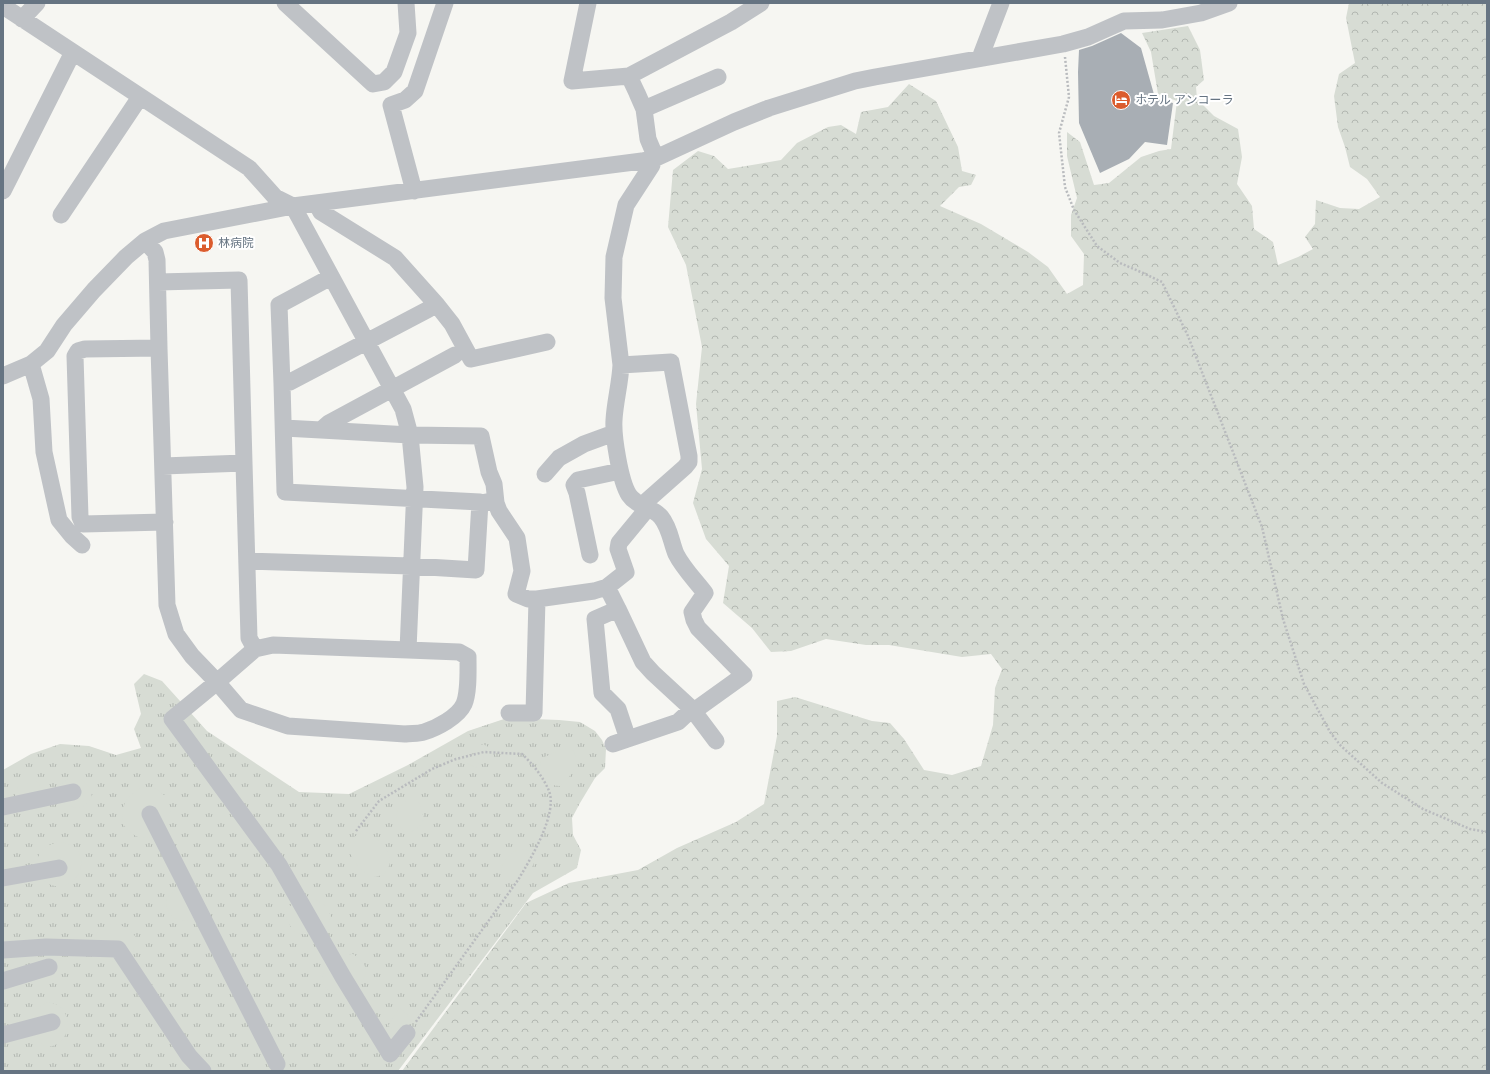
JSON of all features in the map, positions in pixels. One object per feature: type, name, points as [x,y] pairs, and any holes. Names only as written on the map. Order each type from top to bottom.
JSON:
[{"type":"street","points":[[22,19],[37,3]]},
{"type":"street","points":[[285,3],[373,84],[384,82],[394,72],[408,33],[406,3]]},
{"type":"street","points":[[391,106],[404,100],[415,90],[445,3]]},
{"type":"street","points":[[588,3],[572,81],[628,76],[731,22],[761,3]]},
{"type":"street","points":[[980,58],[1001,3]]},
{"type":"street","points":[[3,376],[31,364],[47,351],[64,325],[94,290],[126,257],[146,241],[164,231],[294,206],[642,161],[654,158],[769,108],[855,81],[1064,44],[1088,37],[1124,21],[1162,20],[1201,13],[1229,3]]},
{"type":"street","points":[[3,6],[249,168],[276,197],[294,206],[403,409],[410,434],[415,487],[408,650]]},
{"type":"street","points":[[3,191],[73,52]]},
{"type":"street","points":[[618,609],[595,619],[602,694],[618,709],[620,741],[678,722],[692,709],[703,705],[744,675],[698,628],[692,612],[705,593],[685,568],[676,553],[669,531],[661,517],[654,511],[644,507],[629,495],[620,471],[614,433],[614,420],[619,391],[621,366],[613,298],[614,256],[626,205],[652,165],[654,158],[648,139],[644,109],[638,93],[628,76]]},
{"type":"street","points":[[644,109],[718,77]]},
{"type":"street","points":[[384,82],[414,191]]},
{"type":"street","points":[[61,215],[140,97]]},
{"type":"street","points":[[316,203],[321,212],[395,258],[452,324],[471,359],[547,342]]},
{"type":"street","points":[[146,241],[155,252],[157,260],[167,605],[176,634],[192,656],[217,682],[241,710],[288,726],[405,734],[422,733],[439,727],[456,714],[464,704],[467,686],[468,657],[459,652],[273,645],[255,649],[217,682],[172,719],[279,865],[343,977],[390,1054],[408,1034]]},
{"type":"street","points":[[331,276],[279,305],[285,492],[488,503],[499,511],[517,538],[522,571],[516,594],[528,599],[594,591],[607,587],[626,572],[618,549],[619,543],[644,507],[689,462],[671,362],[621,366]]},
{"type":"street","points":[[158,282],[239,280],[249,638],[255,649]]},
{"type":"street","points":[[282,384],[290,382],[429,309]]},
{"type":"street","points":[[159,348],[85,349],[78,351],[75,356],[80,517],[83,524],[165,522]]},
{"type":"street","points":[[321,430],[328,423],[455,355]]},
{"type":"street","points":[[31,364],[41,399],[44,452],[59,520],[72,536],[82,545]]},
{"type":"street","points":[[248,561],[411,566],[476,570],[488,503],[494,484],[489,472],[481,436],[284,428]]},
{"type":"street","points":[[545,474],[559,458],[584,444],[614,433]]},
{"type":"street","points":[[163,466],[244,464]]},
{"type":"street","points":[[590,555],[574,485],[578,480],[620,471]]},
{"type":"street","points":[[607,587],[643,662],[692,709],[716,741]]},
{"type":"street","points":[[509,713],[534,714],[537,599]]},
{"type":"street","points":[[3,807],[73,792]]},
{"type":"street","points":[[150,814],[277,1064]]},
{"type":"street","points":[[3,878],[60,868]]},
{"type":"street","points":[[3,950],[46,947],[118,948],[189,1056],[203,1071]]},
{"type":"street","points":[[3,981],[49,967]]},
{"type":"street","points":[[3,1035],[52,1022]]},
{"type":"path","points":[[1064,44],[1069,97],[1059,133],[1065,187],[1074,210],[1097,246],[1120,263],[1162,282],[1188,336],[1262,526],[1283,619],[1304,684],[1330,732],[1341,746],[1382,783],[1423,809],[1470,829],[1487,832]]},
{"type":"path","points":[[356,830],[379,801],[432,769],[456,759],[484,752],[522,754],[538,772],[550,792],[551,810],[533,856],[518,880],[408,1034]]},
{"type":"green space","points":[[1349,3],[1487,3],[1487,1071],[402,1071],[526,903],[569,883],[638,870],[677,848],[736,822],[764,804],[777,736],[777,701],[795,697],[872,721],[890,723],[904,739],[924,770],[952,775],[981,766],[993,725],[995,688],[1002,669],[991,654],[962,657],[889,645],[866,645],[826,639],[791,651],[771,652],[752,628],[723,603],[729,566],[706,539],[693,503],[702,469],[696,404],[702,347],[686,265],[668,227],[673,170],[698,151],[714,156],[728,169],[781,160],[797,143],[828,127],[841,125],[856,134],[861,112],[888,107],[909,84],[936,101],[958,147],[962,171],[976,175],[971,185],[959,187],[940,206],[981,224],[1028,252],[1048,267],[1067,294],[1083,285],[1084,254],[1071,236],[1071,215],[1077,198],[1067,156],[1067,132],[1080,142],[1094,185],[1109,183],[1141,157],[1171,149],[1177,101],[1158,94],[1151,52],[1142,33],[1188,26],[1200,50],[1204,80],[1196,87],[1197,99],[1214,116],[1238,129],[1242,157],[1237,184],[1252,206],[1254,229],[1273,242],[1278,265],[1313,249],[1305,237],[1315,224],[1316,200],[1340,208],[1359,209],[1380,197],[1367,179],[1350,167],[1338,127],[1334,96],[1339,74],[1355,63],[1346,18]]},
{"type":"green space","points":[[144,674],[162,681],[207,731],[299,792],[349,794],[408,765],[468,731],[507,718],[580,722],[595,731],[602,740],[606,749],[605,768],[595,778],[572,818],[573,835],[581,850],[577,868],[533,893],[398,1071],[3,1071],[3,770],[31,754],[60,744],[89,746],[116,755],[141,748],[134,729],[141,714],[134,684]]},
{"type":"green space","points":[[483,744],[490,748],[476,768],[465,762]]},
{"type":"green space","points":[[565,748],[572,749],[575,755],[576,765],[572,774],[560,786],[548,784],[544,781],[540,774],[540,764],[542,758]]},
{"type":"green space","points":[[69,778],[80,778],[90,788],[92,797],[89,802],[82,807],[71,807],[62,803],[58,793],[59,786]]},
{"type":"green space","points":[[36,781],[44,792],[45,801],[44,805],[39,808],[32,809],[15,797],[15,791],[20,785]]},
{"type":"green space","points":[[143,787],[157,789],[166,797],[171,809],[168,823],[160,836],[147,838],[138,837],[122,823],[123,810],[126,801],[132,794]]},
{"type":"green space","points":[[407,801],[415,801],[420,804],[424,819],[419,827],[411,832],[403,831],[396,815],[399,808]]},
{"type":"green space","points":[[367,832],[384,846],[389,856],[389,866],[384,875],[374,877],[365,873],[357,865],[349,851],[348,846],[354,838],[358,834]]},
{"type":"green space","points":[[59,842],[71,845],[78,851],[81,860],[77,877],[70,883],[62,886],[51,885],[40,878],[37,866],[39,854],[51,844]]},
{"type":"green space","points":[[520,849],[533,854],[535,858],[534,864],[527,875],[518,884],[508,883],[502,875],[502,866],[509,855]]},
{"type":"green space","points":[[8,860],[17,863],[25,875],[24,885],[13,895],[3,894],[3,861]]},
{"type":"green space","points":[[178,888],[187,889],[197,912],[190,920],[176,919],[168,912],[166,904],[168,897]]},
{"type":"green space","points":[[310,896],[326,906],[331,916],[325,928],[318,933],[296,933],[286,917],[287,912],[296,901]]},
{"type":"green space","points":[[109,924],[124,927],[130,930],[135,936],[135,945],[131,958],[111,962],[102,959],[98,955],[93,941],[99,930]]},
{"type":"green space","points":[[353,954],[364,964],[366,974],[364,979],[352,995],[338,995],[331,993],[322,983],[327,965],[334,958]]},
{"type":"green space","points":[[46,1003],[55,1004],[62,1008],[66,1015],[68,1024],[62,1040],[55,1045],[44,1047],[40,1042],[34,1024],[37,1012],[40,1007]]},
{"type":"green space","points":[[399,1008],[409,1015],[395,1030],[388,1026]]},
{"type":"building","name":"ホテル アンコーラ","points":[[1121,33],[1141,48],[1155,98],[1173,103],[1167,145],[1145,142],[1129,159],[1100,173],[1079,123],[1079,50]]},
{"type":"place","name":"ホテル アンコーラ","points":[[1121,100]]},
{"type":"place","name":"林病院","points":[[204,243]]}]
